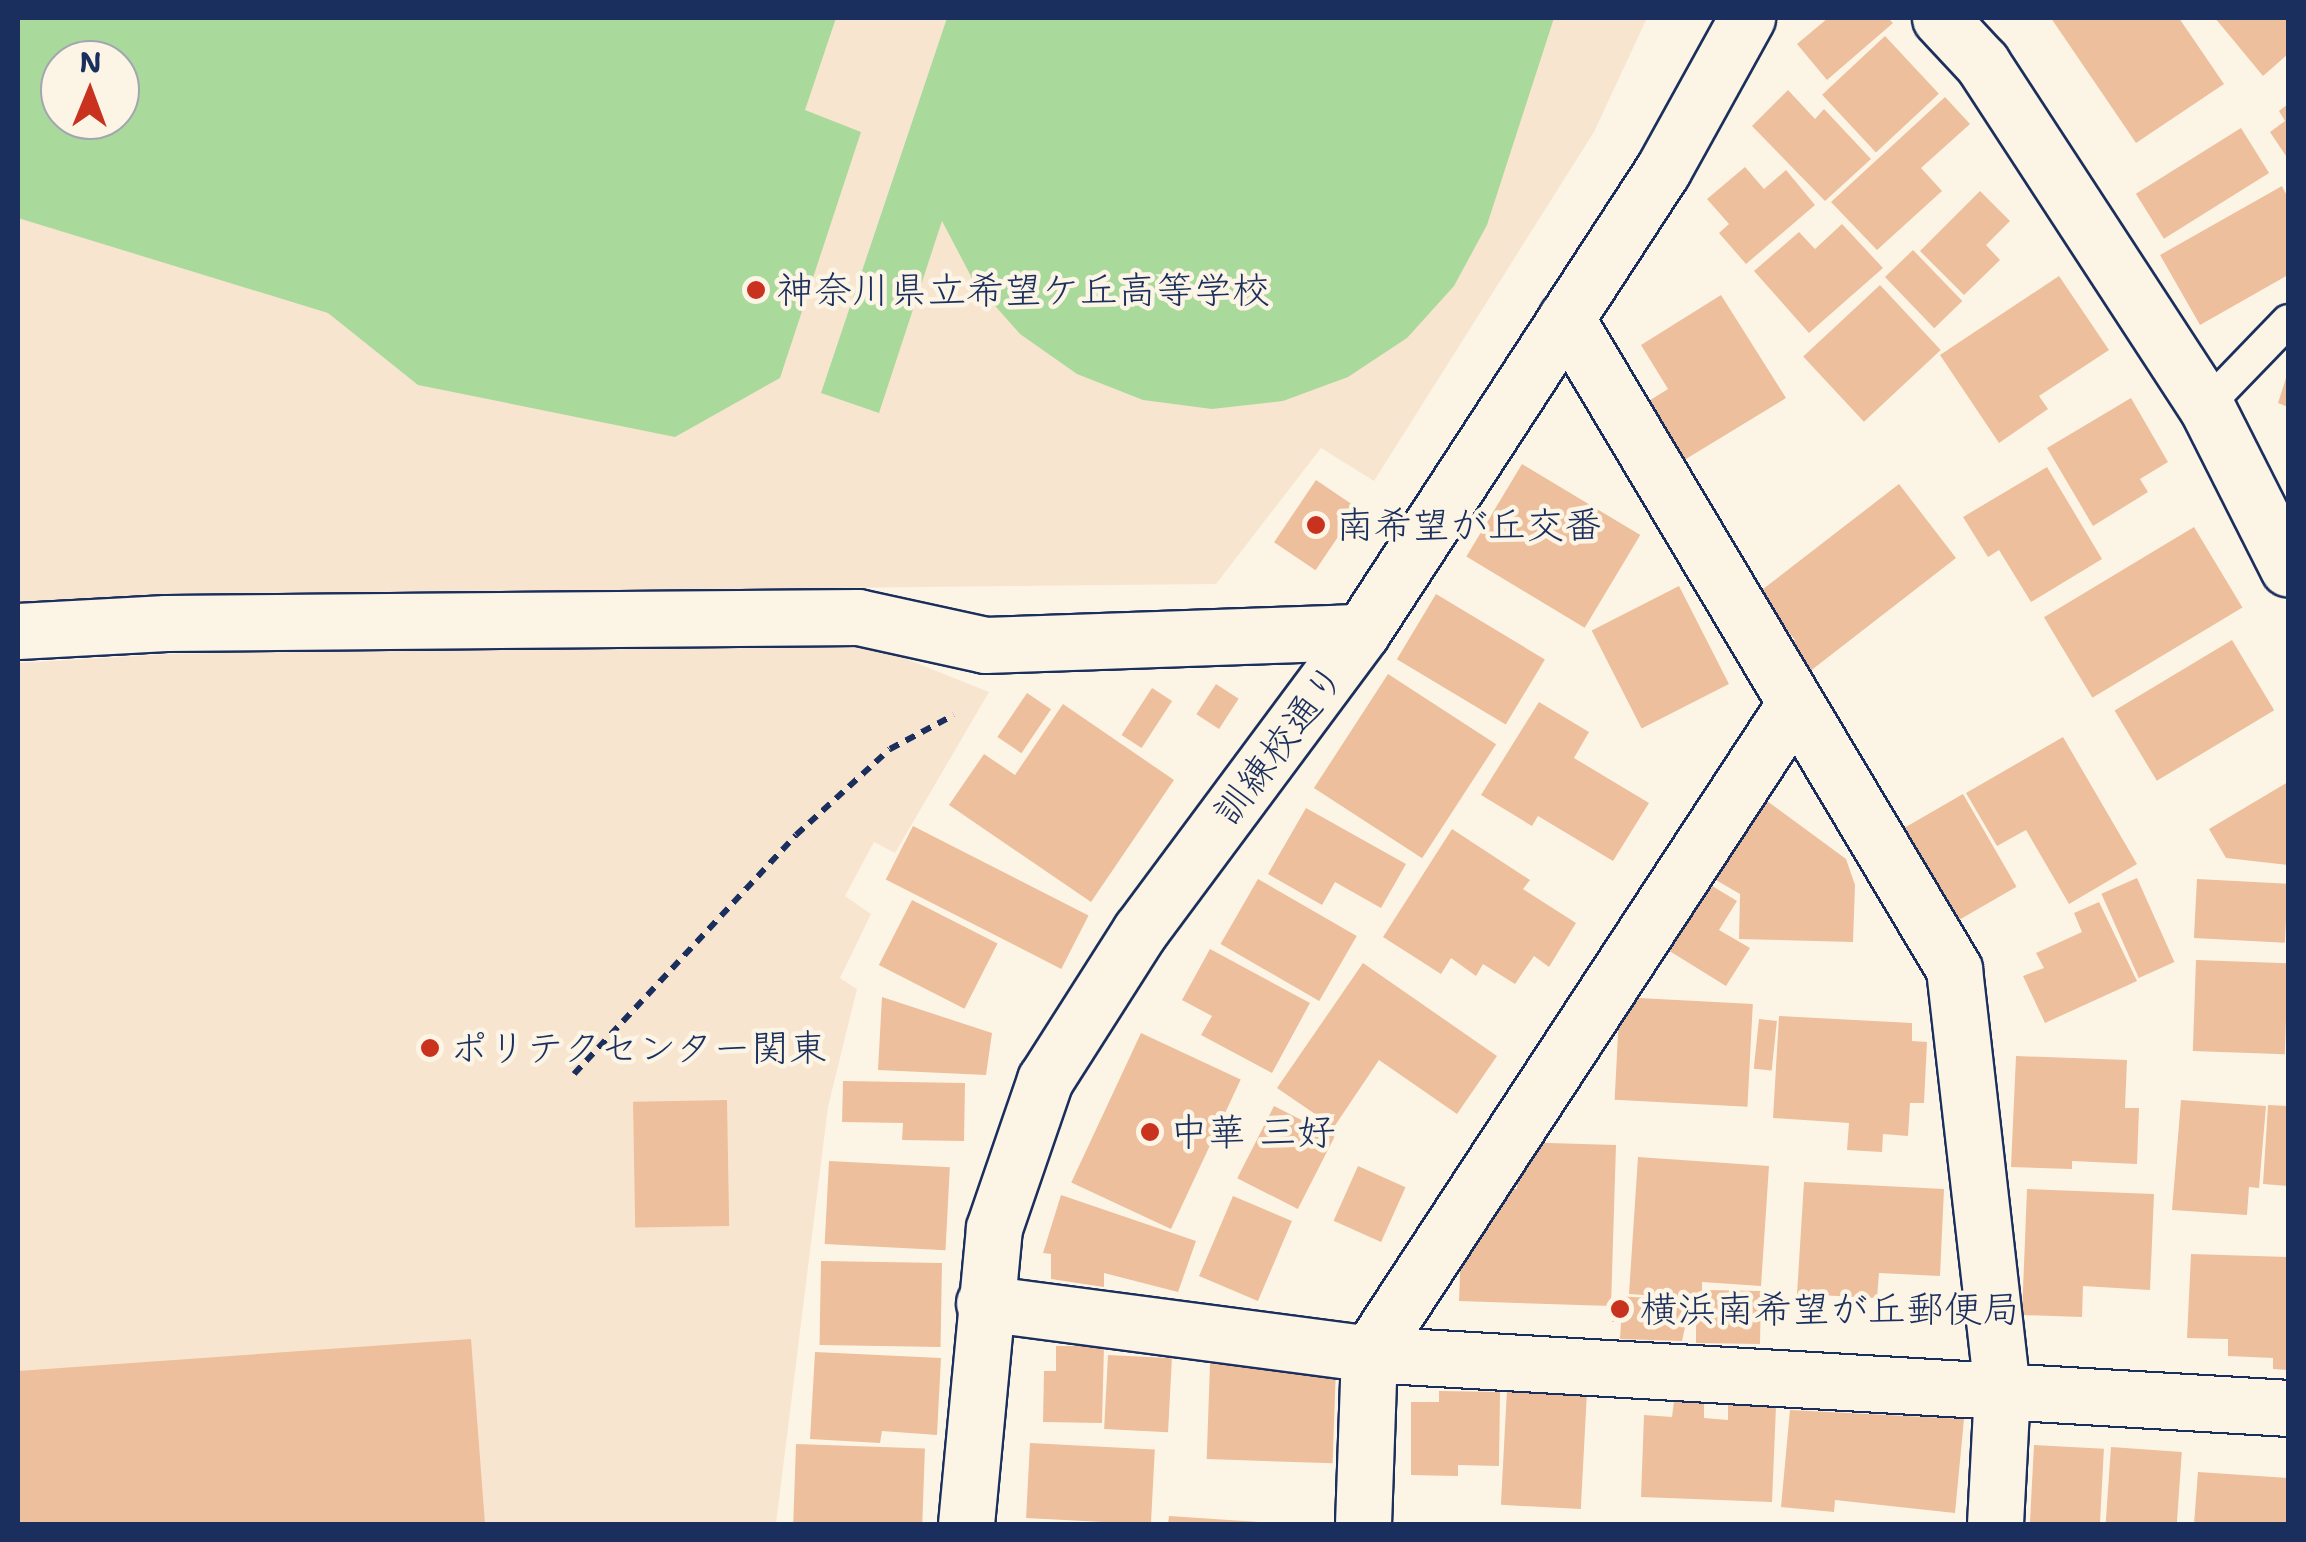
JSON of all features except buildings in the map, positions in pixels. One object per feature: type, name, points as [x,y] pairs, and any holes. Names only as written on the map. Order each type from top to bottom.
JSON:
[{"type":"street","name":"訓練校通り","points":[[966,1524],[994,1228],[1045,1080],[1140,931],[1362,632],[1663,170],[1747,18]]},
{"type":"street","points":[[1940,18],[1982,63],[2206,406],[2288,568]]},
{"type":"street","points":[[1566,318],[1954,968],[2002,1390],[1994,1524]]},
{"type":"street","points":[[18,632],[166,623],[858,617],[984,645],[1362,632]]},
{"type":"street","points":[[1363,1524],[1369,1354],[1794,705]]},
{"type":"street","points":[[984,1303],[1369,1354],[2288,1408]]},
{"type":"lane","points":[[2206,406],[2288,322]]},
{"type":"path","points":[[574,1074],[796,836],[890,748],[954,715]]},
{"type":"shaded area","name":"神奈川県立希望ケ丘高等学校","points":[[18,18],[1647,18],[1594,132],[1374,481],[1321,448],[1216,584],[541,591],[18,609]]},
{"type":"shaded area","name":"ポリテクセンター関東","points":[[861,641],[989,692],[895,853],[874,842],[845,896],[871,914],[840,978],[857,989],[828,1107],[776,1524],[18,1524],[18,663],[170,654]]},
{"type":"green space","points":[[18,18],[836,18],[805,110],[861,132],[780,378],[675,437],[418,385],[328,313],[18,218]]},
{"type":"green space","points":[[947,18],[1554,18],[1487,225],[1454,286],[1407,338],[1348,377],[1283,401],[1212,409],[1143,400],[1077,374],[1020,334],[974,282],[942,221],[879,413],[821,393]]},
{"type":"place","name":"神奈川県立希望ケ丘高等学校","points":[[756,290]]},
{"type":"place","name":"南希望が丘交番","points":[[1316,525]]},
{"type":"place","name":"ポリテクセンター関東","points":[[430,1048]]},
{"type":"place","name":"中華 三好","points":[[1150,1132]]},
{"type":"place","name":"横浜南希望が丘郵便局","points":[[1620,1309]]}]
